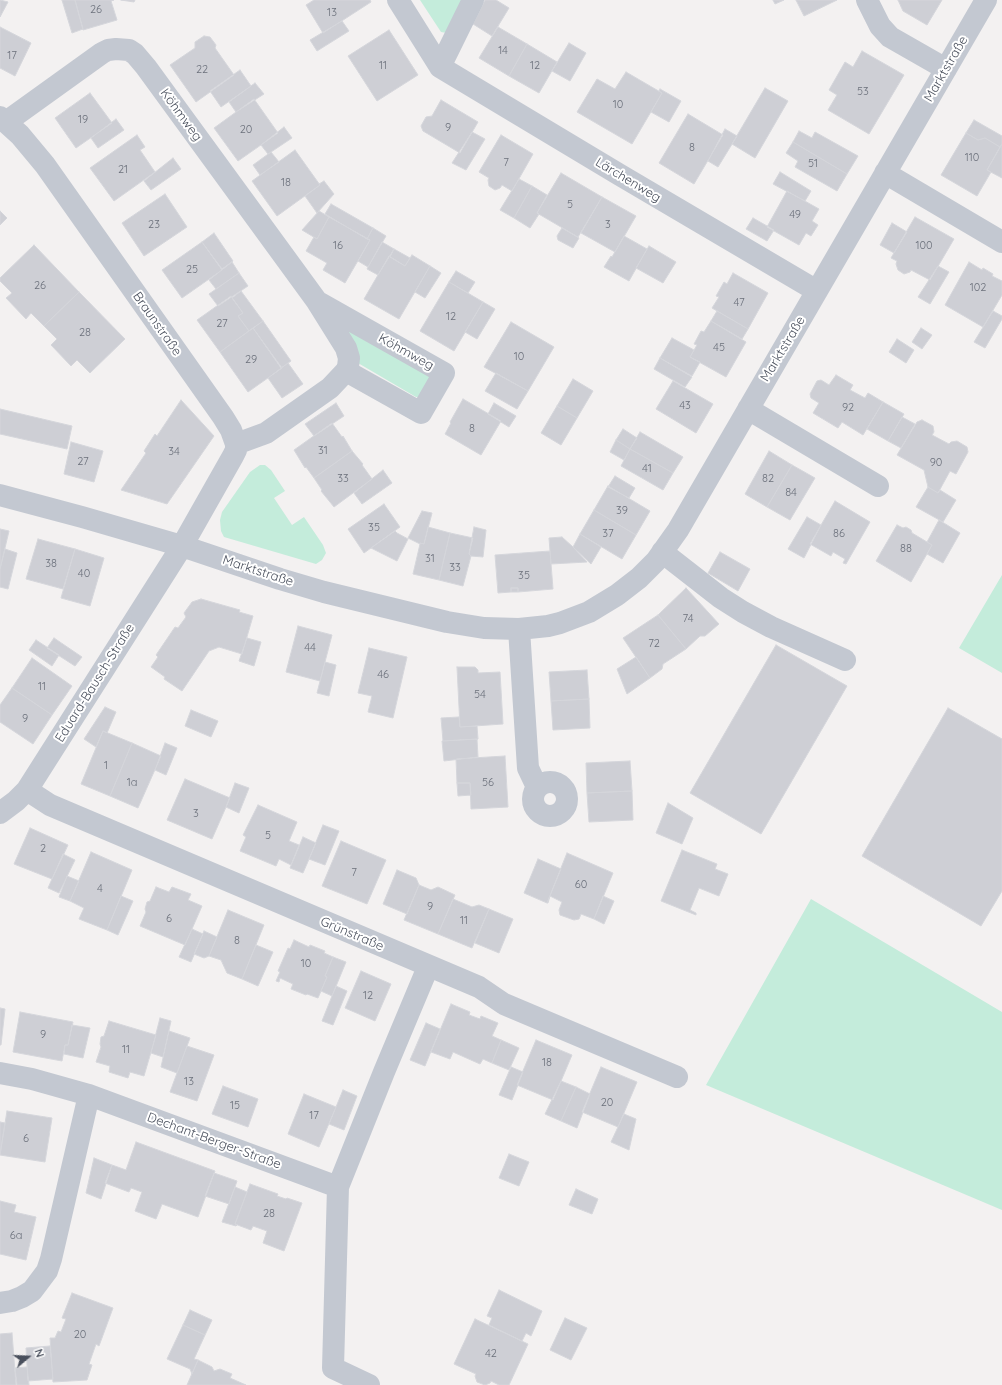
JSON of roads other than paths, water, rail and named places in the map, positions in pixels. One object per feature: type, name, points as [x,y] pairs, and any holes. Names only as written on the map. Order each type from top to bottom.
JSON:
[{"type":"street","name":"Lärchenweg","points":[[398,0],[440,67],[817,291]]},
{"type":"street","points":[[440,67],[473,0]]},
{"type":"street","points":[[867,0],[880,26],[890,37],[946,69]]},
{"type":"street","name":"Marktstraße","points":[[0,495],[182,546],[324,592],[454,623],[500,630],[540,627],[560,623],[599,606],[628,588],[647,570],[662,552],[688,514],[986,0]]},
{"type":"street","name":"Köhmweg","points":[[3,120],[108,50],[123,49],[129,50],[135,54],[146,66],[316,300],[346,348],[349,358],[346,371],[421,413],[444,373],[316,300]]},
{"type":"street","name":"Braunstraße","points":[[3,120],[28,145],[57,182],[223,417],[231,430],[236,444]]},
{"type":"street","points":[[885,173],[1002,242]]},
{"type":"street","points":[[182,546],[233,456],[236,450],[236,444],[266,433],[330,388],[346,371]]},
{"type":"street","points":[[748,409],[878,486]]},
{"type":"street","name":"Eduard-Bausch-Straße","points":[[0,813],[27,790],[182,546]]},
{"type":"street","points":[[662,552],[721,598],[743,612],[776,629],[845,660]]},
{"type":"street","points":[[520,629],[528,768],[537,787]]},
{"type":"street","name":"Grünstraße","points":[[27,790],[50,804],[428,967],[479,987],[504,1004],[677,1077]]},
{"type":"street","points":[[369,1385],[333,1368],[338,1187],[428,967]]},
{"type":"street","name":"Dechant-Berger-Straße","points":[[0,1073],[32,1079],[90,1095],[338,1187]]},
{"type":"street","points":[[0,1303],[12,1301],[27,1294],[39,1283],[47,1271],[90,1095]]}]
